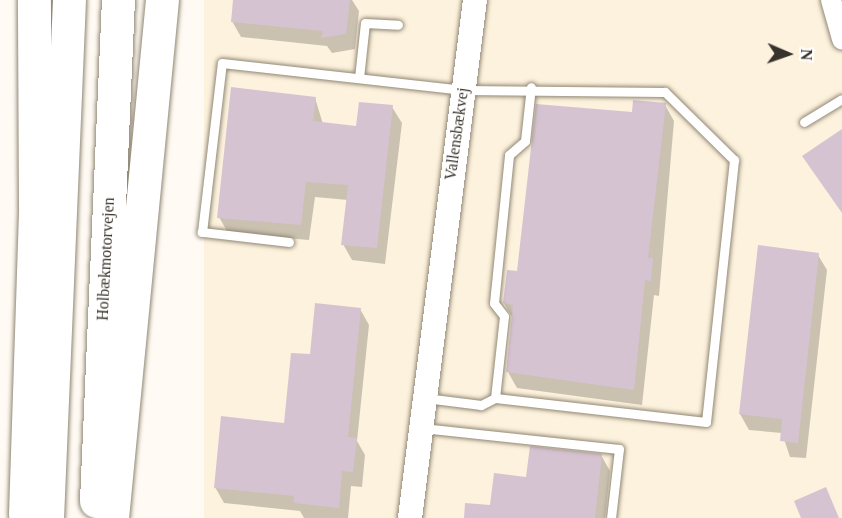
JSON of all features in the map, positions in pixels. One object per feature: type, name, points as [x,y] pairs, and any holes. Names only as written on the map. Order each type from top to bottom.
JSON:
[{"type":"highway","points":[[25,518],[35,206],[34,0]]},
{"type":"highway","points":[[47,518],[69,0]]},
{"type":"highway","name":"Holbækmotorvejen","points":[[95,518],[118,0]]},
{"type":"highway","points":[[112,518],[162,0]]},
{"type":"street","name":"Vallensbækvej","points":[[410,518],[458,89],[461,0]]},
{"type":"street","name":"Vallensbækvej","points":[[458,89],[475,0]]},
{"type":"street","points":[[831,0],[842,40]]},
{"type":"lane","points":[[358,78],[365,23],[398,25]]},
{"type":"lane","points":[[289,242],[202,232],[222,63],[458,89],[531,87],[665,92],[734,160],[706,422],[495,398],[481,405],[423,397]]},
{"type":"lane","points":[[495,398],[504,316],[494,303],[509,155],[525,141],[531,87]]},
{"type":"lane","points":[[804,122],[842,99]]},
{"type":"lane","points":[[419,428],[619,449],[611,518]]},
{"type":"shaded area","points":[[204,0],[842,0],[842,518],[204,518]]},
{"type":"building","points":[[233,0],[350,0],[346,34],[321,38],[323,31],[231,22]]},
{"type":"building","points":[[231,87],[316,97],[313,121],[356,126],[359,102],[393,105],[377,248],[341,245],[348,185],[306,182],[301,225],[217,218]]},
{"type":"building","points":[[633,100],[666,103],[648,258],[653,258],[651,281],[645,280],[634,390],[506,372],[513,305],[503,303],[507,270],[517,271],[536,104],[632,112]]},
{"type":"building","points":[[842,129],[842,213],[802,156]]},
{"type":"building","points":[[758,245],[819,253],[798,443],[780,441],[782,419],[739,414]]},
{"type":"building","points":[[315,303],[361,308],[348,437],[357,438],[353,472],[342,471],[339,508],[294,503],[294,496],[214,488],[221,416],[284,423],[291,353],[310,354]]},
{"type":"building","points":[[530,446],[602,454],[595,518],[464,518],[465,503],[490,505],[494,473],[526,477]]},
{"type":"building","points":[[826,487],[839,518],[801,518],[794,501]]}]
